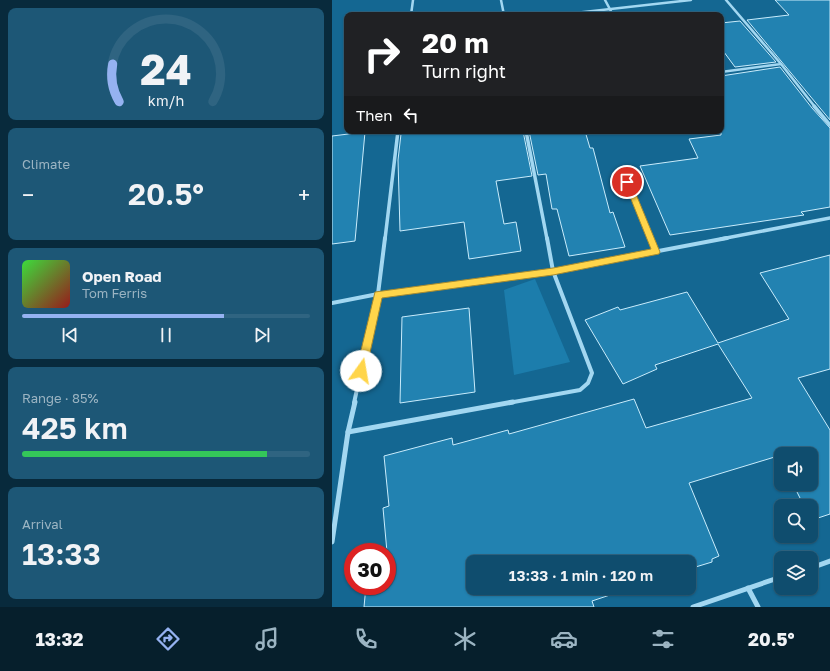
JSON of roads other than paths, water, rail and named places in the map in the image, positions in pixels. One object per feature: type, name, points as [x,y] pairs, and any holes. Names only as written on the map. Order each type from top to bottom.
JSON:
[{"type":"street","points":[[411,12],[413,0]]},
{"type":"street","points":[[501,0],[503,12]]},
{"type":"street","points":[[605,0],[612,12]]},
{"type":"street","points":[[584,12],[691,0]]},
{"type":"street","points":[[726,0],[781,64],[830,125]]},
{"type":"street","points":[[724,72],[781,64]]},
{"type":"street","points":[[332,542],[348,432],[378,294],[398,134]]},
{"type":"street","points":[[348,432],[580,390],[588,383],[592,373],[553,271],[527,134]]},
{"type":"street","points":[[627,182],[656,252]]},
{"type":"street","points":[[332,303],[378,294],[553,271],[830,218]]},
{"type":"street","points":[[818,565],[830,561]]},
{"type":"street","points":[[693,607],[774,579]]},
{"type":"street","points":[[748,588],[758,607]]}]
